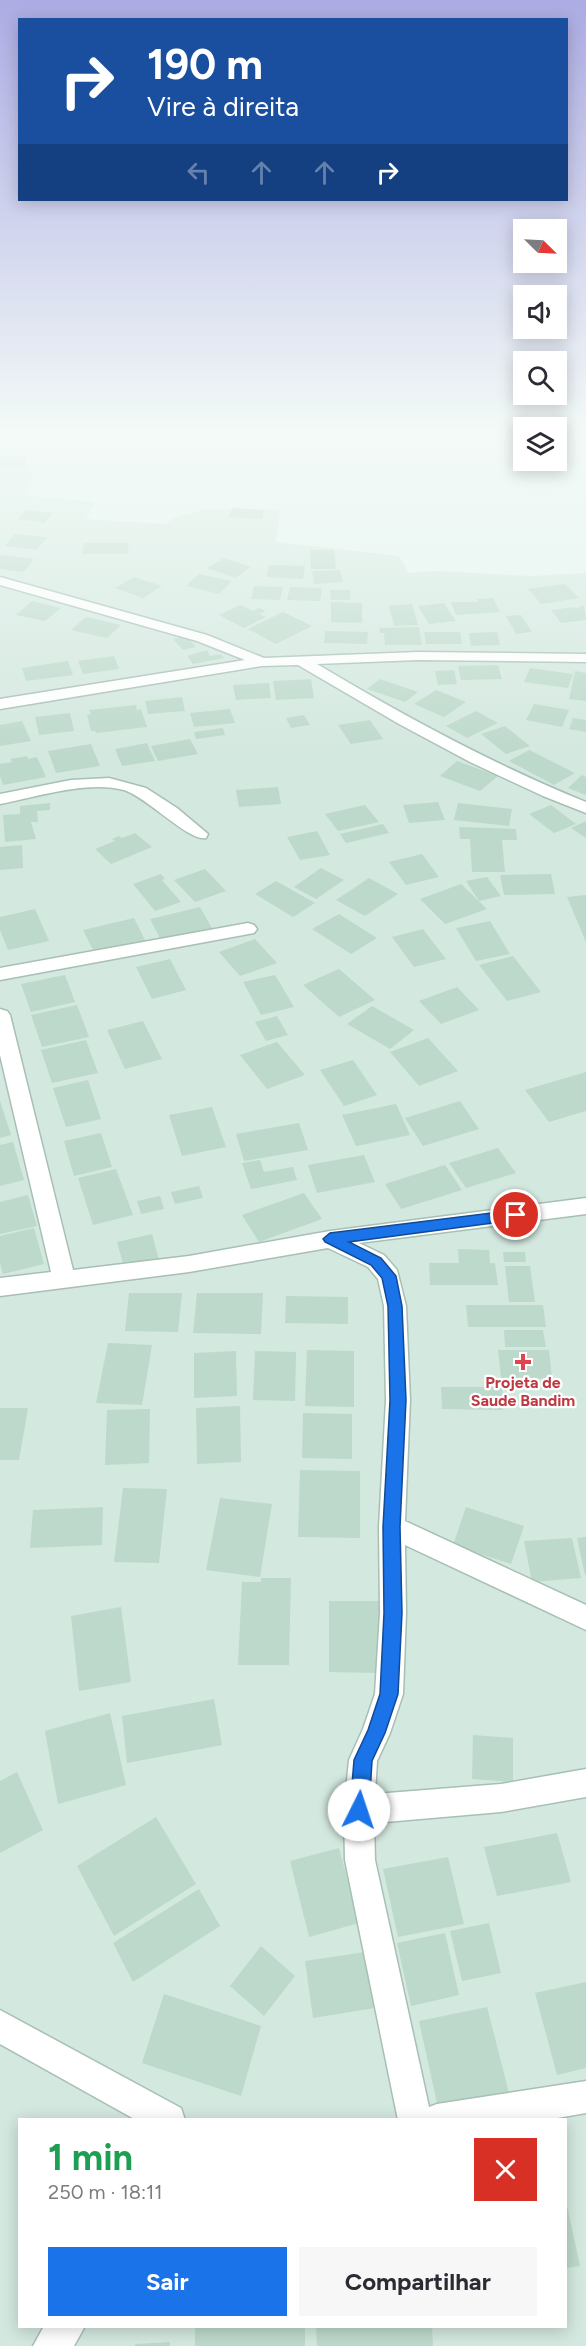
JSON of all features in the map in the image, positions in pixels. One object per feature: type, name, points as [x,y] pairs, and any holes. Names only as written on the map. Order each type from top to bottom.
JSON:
[{"type":"street","points":[[0,581],[202,638],[262,662]]},
{"type":"street","points":[[0,704],[262,662],[418,656],[586,658]]},
{"type":"street","points":[[300,660],[426,733],[586,808]]},
{"type":"street","points":[[0,799],[95,784],[126,786],[140,791],[200,834]]},
{"type":"street","points":[[0,974],[248,928]]},
{"type":"street","points":[[0,1015],[64,1278]]},
{"type":"street","points":[[0,1287],[189,1264],[330,1239],[586,1206]]},
{"type":"street","points":[[330,1239],[376,1261],[389,1276],[395,1306],[398,1400],[392,1527],[393,1613],[389,1694],[376,1733],[363,1760],[359,1810],[360,1860],[415,2118]]},
{"type":"street","points":[[392,1527],[586,1618]]},
{"type":"street","points":[[359,1810],[501,1798],[586,1784]]},
{"type":"street","points":[[0,2026],[165,2118]]},
{"type":"street","points":[[449,2118],[586,2097]]},
{"type":"street","points":[[51,2346],[65,2328]]},
{"type":"shaded area","points":[[0,538],[276,538],[276,542],[399,556],[409,573],[436,571],[531,576],[586,573],[586,656],[266,663],[293,667],[428,660],[586,660],[586,2346],[0,2346]]},
{"type":"building","points":[[11,538],[46,538],[37,550],[5,546]]},
{"type":"building","points":[[84,543],[129,543],[127,554],[82,554]]},
{"type":"building","points":[[310,550],[334,550],[336,569],[311,569]]},
{"type":"building","points":[[0,556],[34,559],[24,572],[0,569]]},
{"type":"building","points":[[224,558],[251,567],[235,578],[207,568]]},
{"type":"building","points":[[269,565],[305,566],[303,579],[266,577]]},
{"type":"building","points":[[340,570],[343,582],[314,584],[312,571]]},
{"type":"building","points":[[199,574],[232,581],[219,594],[186,586]]},
{"type":"building","points":[[134,577],[162,586],[143,598],[115,588]]},
{"type":"building","points":[[565,584],[579,598],[541,604],[528,589]]},
{"type":"building","points":[[254,586],[283,587],[280,600],[251,599]]},
{"type":"building","points":[[290,587],[322,588],[320,601],[287,600]]},
{"type":"building","points":[[330,590],[350,590],[350,600],[331,600]]},
{"type":"building","points":[[493,598],[500,612],[456,615],[451,602],[478,602],[477,599]]},
{"type":"building","points":[[32,601],[61,608],[45,621],[16,615]]},
{"type":"building","points":[[331,602],[362,603],[362,623],[331,622]]},
{"type":"building","points":[[444,603],[456,621],[429,624],[418,606]]},
{"type":"building","points":[[412,604],[418,625],[394,626],[389,606]]},
{"type":"building","points":[[240,605],[253,611],[259,608],[266,611],[259,614],[266,617],[244,628],[219,615]]},
{"type":"building","points":[[584,605],[586,620],[561,623],[551,610],[575,607],[576,609]]},
{"type":"building","points":[[283,612],[312,626],[276,644],[248,629]]},
{"type":"building","points":[[521,615],[532,632],[516,634],[506,616]]},
{"type":"building","points":[[86,617],[121,625],[107,638],[71,630]]},
{"type":"building","points":[[419,627],[422,645],[385,645],[384,633],[380,633],[379,628]]},
{"type":"building","points":[[325,631],[368,632],[367,644],[324,643]]},
{"type":"building","points":[[424,632],[460,632],[462,644],[426,644]]},
{"type":"building","points":[[497,632],[500,645],[471,646],[469,633]]},
{"type":"building","points":[[186,636],[196,647],[183,650],[173,639]]},
{"type":"building","points":[[207,650],[210,656],[221,654],[224,658],[193,664],[187,656]]},
{"type":"building","points":[[114,656],[119,669],[83,674],[78,661]]},
{"type":"building","points":[[68,661],[73,675],[26,681],[22,668]]},
{"type":"building","points":[[498,665],[502,679],[461,680],[458,666]]},
{"type":"building","points":[[530,668],[573,674],[568,688],[524,682]]},
{"type":"building","points":[[454,670],[457,684],[438,685],[435,671]]},
{"type":"building","points":[[575,671],[586,673],[586,701],[569,699]]},
{"type":"building","points":[[311,679],[314,698],[276,700],[273,681]]},
{"type":"building","points":[[380,679],[418,692],[405,702],[367,689]]},
{"type":"building","points":[[269,683],[271,698],[236,700],[233,685]]},
{"type":"building","points":[[436,690],[466,702],[444,717],[414,704]]},
{"type":"building","points":[[182,697],[185,711],[148,714],[145,701]]},
{"type":"building","points":[[534,704],[569,710],[562,727],[526,720]]},
{"type":"building","points":[[136,705],[137,710],[141,709],[147,727],[96,733],[91,731],[87,715],[91,714],[89,710]]},
{"type":"building","points":[[230,709],[235,723],[194,727],[190,713]]},
{"type":"building","points":[[476,711],[498,723],[467,738],[446,726]]},
{"type":"building","points":[[70,713],[74,731],[39,735],[35,717]]},
{"type":"building","points":[[304,715],[310,725],[291,728],[286,718]]},
{"type":"building","points":[[573,718],[586,720],[586,732],[569,729]]},
{"type":"building","points":[[370,720],[383,739],[351,744],[338,725]]},
{"type":"building","points":[[22,721],[31,741],[0,746],[0,725]]},
{"type":"building","points":[[505,726],[530,746],[506,754],[481,734]]},
{"type":"building","points":[[223,728],[225,735],[196,739],[194,732]]},
{"type":"building","points":[[190,739],[198,754],[158,761],[151,746]]},
{"type":"building","points":[[147,743],[155,761],[122,766],[115,749]]},
{"type":"building","points":[[91,744],[100,766],[56,773],[48,751]]},
{"type":"building","points":[[529,750],[575,773],[554,785],[509,761]]},
{"type":"building","points":[[27,756],[28,759],[37,757],[46,777],[3,785],[0,764],[12,762],[10,759]]},
{"type":"building","points":[[457,761],[498,776],[480,791],[440,776]]},
{"type":"building","points":[[582,775],[586,777],[586,795],[568,788]]},
{"type":"building","points":[[278,787],[281,804],[239,807],[236,790]]},
{"type":"building","points":[[438,802],[445,820],[409,823],[403,805]]},
{"type":"building","points":[[50,803],[50,810],[37,811],[38,822],[31,822],[36,839],[5,842],[3,815],[20,814],[20,806]]},
{"type":"building","points":[[458,803],[512,809],[509,826],[454,820]]},
{"type":"building","points":[[365,805],[379,822],[338,831],[325,814]]},
{"type":"building","points":[[551,805],[576,824],[554,833],[529,814]]},
{"type":"building","points":[[586,821],[586,838],[571,828]]},
{"type":"building","points":[[383,824],[389,833],[346,843],[340,834]]},
{"type":"building","points":[[459,827],[516,829],[517,840],[502,840],[505,872],[472,872],[470,839],[460,839]]},
{"type":"building","points":[[317,831],[330,855],[300,860],[287,837]]},
{"type":"building","points":[[135,833],[152,847],[111,864],[95,849],[115,841],[112,839],[119,836],[122,838]]},
{"type":"building","points":[[22,845],[23,868],[0,870],[0,847]]},
{"type":"building","points":[[422,854],[439,877],[406,885],[389,862]]},
{"type":"building","points":[[321,868],[344,880],[316,899],[294,887]]},
{"type":"building","points":[[205,869],[226,891],[195,902],[174,880]]},
{"type":"building","points":[[161,874],[165,879],[162,880],[181,902],[155,911],[133,884]]},
{"type":"building","points":[[551,874],[555,894],[504,895],[500,875]]},
{"type":"building","points":[[487,877],[501,896],[479,901],[466,881]]},
{"type":"building","points":[[369,878],[398,894],[365,916],[336,900]]},
{"type":"building","points":[[276,881],[315,903],[293,917],[255,894]]},
{"type":"building","points":[[461,884],[487,909],[445,924],[420,899]]},
{"type":"building","points":[[586,895],[586,942],[567,897]]},
{"type":"building","points":[[200,907],[213,930],[162,942],[150,919]]},
{"type":"building","points":[[35,909],[49,941],[8,950],[0,930],[0,917]]},
{"type":"building","points":[[339,914],[377,938],[351,954],[312,929]]},
{"type":"building","points":[[134,918],[147,944],[96,956],[83,930]]},
{"type":"building","points":[[490,921],[510,954],[476,961],[456,928]]},
{"type":"building","points":[[423,929],[446,959],[414,967],[392,937]]},
{"type":"building","points":[[255,939],[277,963],[240,976],[219,952]]},
{"type":"building","points":[[513,956],[541,992],[507,1001],[479,965]]},
{"type":"building","points":[[170,959],[186,990],[152,999],[136,967]]},
{"type":"building","points":[[339,969],[375,1000],[339,1017],[303,985]]},
{"type":"building","points":[[65,975],[75,1002],[31,1012],[21,984]]},
{"type":"building","points":[[275,975],[294,1007],[261,1015],[243,982]]},
{"type":"building","points":[[457,987],[479,1010],[441,1024],[419,1001]]},
{"type":"building","points":[[77,1005],[89,1037],[42,1047],[31,1015]]},
{"type":"building","points":[[372,1006],[414,1030],[390,1049],[347,1024]]},
{"type":"building","points":[[277,1016],[288,1035],[266,1041],[255,1022]]},
{"type":"building","points":[[143,1021],[162,1059],[125,1069],[107,1030]]},
{"type":"building","points":[[428,1038],[458,1071],[419,1086],[390,1052]]},
{"type":"building","points":[[86,1040],[98,1073],[52,1083],[41,1050]]},
{"type":"building","points":[[277,1042],[305,1075],[267,1089],[240,1055]]},
{"type":"building","points":[[353,1060],[377,1095],[344,1106],[320,1070]]},
{"type":"building","points":[[586,1072],[586,1111],[549,1122],[525,1090]]},
{"type":"building","points":[[88,1080],[101,1119],[66,1127],[53,1088]]},
{"type":"building","points":[[0,1101],[11,1135],[0,1138]]},
{"type":"building","points":[[460,1101],[479,1129],[423,1146],[405,1118]]},
{"type":"building","points":[[396,1104],[410,1135],[356,1146],[342,1115]]},
{"type":"building","points":[[212,1107],[226,1147],[182,1156],[169,1115]]},
{"type":"building","points":[[299,1123],[308,1150],[244,1161],[236,1134]]},
{"type":"building","points":[[101,1133],[112,1167],[74,1176],[64,1141]]},
{"type":"building","points":[[13,1142],[24,1180],[0,1186],[0,1145]]},
{"type":"building","points":[[498,1148],[516,1173],[466,1188],[449,1163]]},
{"type":"building","points":[[364,1155],[375,1182],[317,1193],[308,1165]]},
{"type":"building","points":[[260,1160],[264,1172],[293,1167],[297,1180],[251,1189],[242,1163]]},
{"type":"building","points":[[445,1165],[462,1190],[401,1209],[385,1184]]},
{"type":"building","points":[[116,1169],[133,1215],[93,1225],[78,1178]]},
{"type":"building","points":[[199,1186],[203,1198],[175,1204],[171,1192]]},
{"type":"building","points":[[304,1193],[322,1219],[259,1242],[242,1215]]},
{"type":"building","points":[[28,1195],[37,1226],[0,1234],[0,1202]]},
{"type":"building","points":[[160,1196],[164,1209],[141,1214],[137,1201]]},
{"type":"building","points":[[34,1228],[44,1264],[3,1274],[0,1263],[0,1236]]},
{"type":"building","points":[[152,1234],[159,1260],[124,1267],[117,1242]]},
{"type":"building","points":[[458,1249],[489,1250],[490,1263],[495,1263],[498,1285],[430,1285],[429,1263],[459,1263]]},
{"type":"building","points":[[503,1252],[525,1252],[526,1262],[504,1262]]},
{"type":"building","points":[[505,1266],[530,1266],[535,1302],[509,1302]]},
{"type":"building","points":[[129,1293],[182,1293],[178,1332],[125,1331]]},
{"type":"building","points":[[197,1293],[263,1293],[261,1334],[193,1333]]},
{"type":"building","points":[[286,1296],[348,1297],[348,1324],[285,1323]]},
{"type":"building","points":[[466,1305],[543,1305],[546,1327],[468,1327]]},
{"type":"building","points":[[504,1330],[543,1330],[546,1347],[505,1347]]},
{"type":"building","points":[[108,1343],[152,1345],[142,1405],[96,1403]]},
{"type":"building","points":[[307,1350],[354,1351],[354,1407],[305,1406]]},
{"type":"building","points":[[498,1350],[549,1350],[552,1379],[501,1378]]},
{"type":"building","points":[[236,1351],[237,1396],[194,1398],[194,1353]]},
{"type":"building","points":[[255,1351],[296,1352],[295,1401],[253,1400]]},
{"type":"building","points":[[441,1387],[502,1387],[503,1410],[442,1409]]},
{"type":"building","points":[[240,1406],[241,1462],[197,1464],[196,1408]]},
{"type":"building","points":[[0,1408],[28,1408],[19,1460],[0,1460]]},
{"type":"building","points":[[150,1409],[149,1463],[105,1465],[107,1410]]},
{"type":"building","points":[[303,1413],[352,1414],[352,1459],[302,1458]]},
{"type":"building","points":[[300,1470],[360,1471],[360,1538],[298,1537]]},
{"type":"building","points":[[123,1488],[167,1489],[159,1563],[114,1562]]},
{"type":"building","points":[[220,1498],[272,1504],[260,1577],[206,1570]]},
{"type":"building","points":[[103,1507],[102,1545],[30,1548],[33,1510]]},
{"type":"building","points":[[466,1507],[524,1526],[511,1564],[453,1545]]},
{"type":"building","points":[[586,1537],[586,1575],[585,1575],[577,1538]]},
{"type":"building","points":[[572,1538],[581,1578],[532,1582],[524,1541]]},
{"type":"building","points":[[261,1578],[291,1578],[289,1665],[238,1665],[242,1582],[261,1582]]},
{"type":"building","points":[[329,1601],[380,1601],[381,1673],[329,1672]]},
{"type":"building","points":[[121,1607],[131,1682],[79,1691],[71,1616]]},
{"type":"building","points":[[214,1699],[222,1745],[127,1763],[122,1716]]},
{"type":"building","points":[[110,1713],[126,1785],[58,1804],[45,1731]]},
{"type":"building","points":[[473,1735],[513,1738],[513,1782],[472,1779]]},
{"type":"building","points":[[17,1772],[43,1830],[0,1853],[0,1781]]},
{"type":"building","points":[[156,1817],[196,1884],[114,1936],[77,1866]]},
{"type":"building","points":[[557,1833],[571,1882],[497,1896],[484,1847]]},
{"type":"building","points":[[339,1848],[359,1923],[309,1937],[290,1861]]},
{"type":"building","points":[[448,1857],[464,1924],[398,1937],[383,1869]]},
{"type":"building","points":[[199,1889],[220,1926],[133,1982],[113,1943]]},
{"type":"building","points":[[489,1923],[501,1973],[462,1981],[450,1931]]},
{"type":"building","points":[[445,1933],[459,1995],[411,2006],[397,1943]]},
{"type":"building","points":[[261,1946],[295,1976],[264,2016],[230,1986]]},
{"type":"building","points":[[372,1951],[381,2007],[313,2018],[305,1961]]},
{"type":"building","points":[[586,1982],[586,2068],[557,2075],[535,1993]]},
{"type":"building","points":[[164,1994],[261,2026],[241,2096],[142,2063]]},
{"type":"building","points":[[487,2007],[509,2093],[438,2108],[419,2021]]},
{"type":"building","points":[[567,2206],[580,2266],[567,2268]]},
{"type":"building","points":[[195,2328],[305,2328],[305,2346],[195,2346]]},
{"type":"building","points":[[316,2328],[432,2328],[433,2346],[317,2346]]},
{"type":"building","points":[[170,2342],[170,2346],[135,2346],[135,2344]]},
{"type":"place","name":"Projeta de Saude Bandim","points":[[523,1362]]},
{"type":"route","points":[[359,1810],[363,1760],[376,1733],[389,1694],[393,1613],[392,1527],[398,1400],[395,1306],[389,1276],[376,1261],[330,1239],[516,1215]]}]
